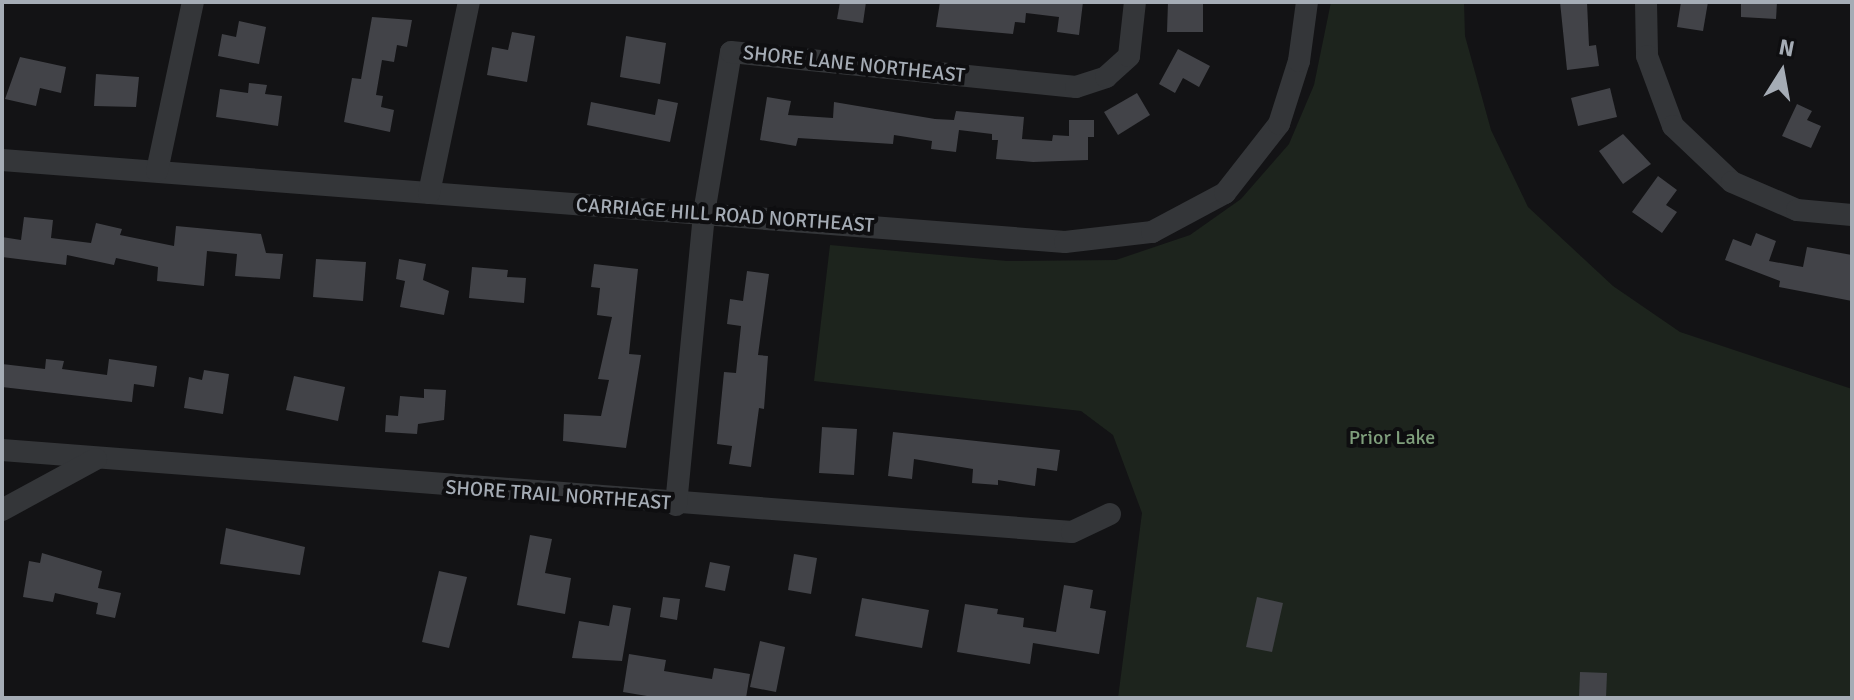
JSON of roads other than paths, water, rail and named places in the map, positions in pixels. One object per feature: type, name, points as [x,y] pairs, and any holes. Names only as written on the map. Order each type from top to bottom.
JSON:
[{"type":"street","points":[[157,171],[193,2]]},
{"type":"street","points":[[429,193],[469,2]]},
{"type":"street","name":"SHORE LANE NORTHEAST","points":[[676,505],[704,213],[731,52],[1076,87],[1106,77],[1129,56],[1135,2]]},
{"type":"street","name":"CARRIAGE HILL ROAD NORTHEAST","points":[[2,160],[1065,242],[1152,232],[1225,193],[1279,124],[1299,61],[1307,2]]},
{"type":"street","points":[[1646,2],[1647,56],[1673,126],[1732,182],[1797,210],[1852,215]]},
{"type":"street","name":"SHORE TRAIL NORTHEAST","points":[[2,450],[676,505],[1072,532],[1110,514]]},
{"type":"street","points":[[2,510],[96,459]]},
{"type":"park label","name":"Prior Lake","points":[[1392,437]]}]
